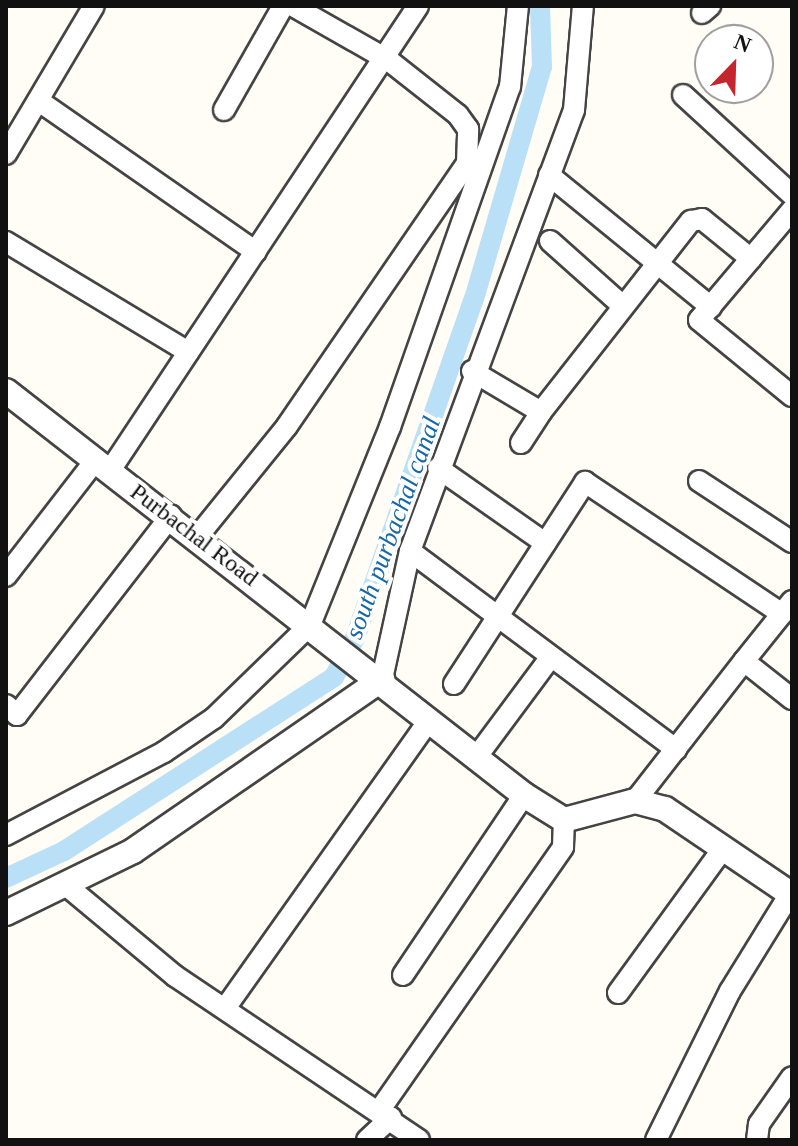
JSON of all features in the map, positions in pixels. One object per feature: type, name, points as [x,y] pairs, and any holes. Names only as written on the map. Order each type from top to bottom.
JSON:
[{"type":"street","points":[[6,154],[94,6]]},
{"type":"street","points":[[224,110],[283,6]]},
{"type":"street","points":[[198,536],[287,426],[467,163],[468,129],[458,115],[388,60],[293,6]]},
{"type":"street","points":[[6,576],[102,466],[188,352],[388,60],[418,6]]},
{"type":"street","points":[[6,835],[164,752],[214,718],[316,630],[510,87],[518,6]]},
{"type":"street","points":[[6,913],[67,886],[133,851],[373,672],[410,551],[472,371],[574,110],[583,6]]},
{"type":"street","points":[[683,95],[792,195]]},
{"type":"street","points":[[39,101],[256,252]]},
{"type":"street","points":[[549,175],[711,307]]},
{"type":"street","points":[[792,210],[699,320],[792,396]]},
{"type":"street","points":[[521,443],[541,412],[623,306],[697,218],[751,259]]},
{"type":"street","points":[[550,241],[623,306]]},
{"type":"street","points":[[6,242],[188,352]]},
{"type":"street","points":[[472,371],[541,412]]},
{"type":"street","name":"Purbachal Road","points":[[6,391],[373,672],[475,759],[564,820]]},
{"type":"street","points":[[438,468],[545,543]]},
{"type":"street","points":[[699,481],[792,542]]},
{"type":"street","points":[[454,684],[585,482],[787,608],[635,801]]},
{"type":"street","points":[[6,705],[17,715],[171,516]]},
{"type":"street","points":[[410,551],[676,749]]},
{"type":"street","points":[[475,759],[550,658]]},
{"type":"street","points":[[744,661],[792,699]]},
{"type":"street","points":[[226,1007],[429,720]]},
{"type":"street","points":[[403,975],[524,795]]},
{"type":"street","points":[[367,1140],[563,847],[564,820],[635,801],[665,809],[791,895],[730,991],[656,1140]]},
{"type":"street","points":[[618,993],[724,847]]},
{"type":"street","points":[[67,886],[175,976],[226,1007],[419,1140]]},
{"type":"street","points":[[757,1140],[759,1124],[792,1077]]},
{"type":"waterway","name":"south purbachal canal","points":[[6,878],[64,851],[334,677],[355,638],[474,299],[542,67],[540,6]]}]
